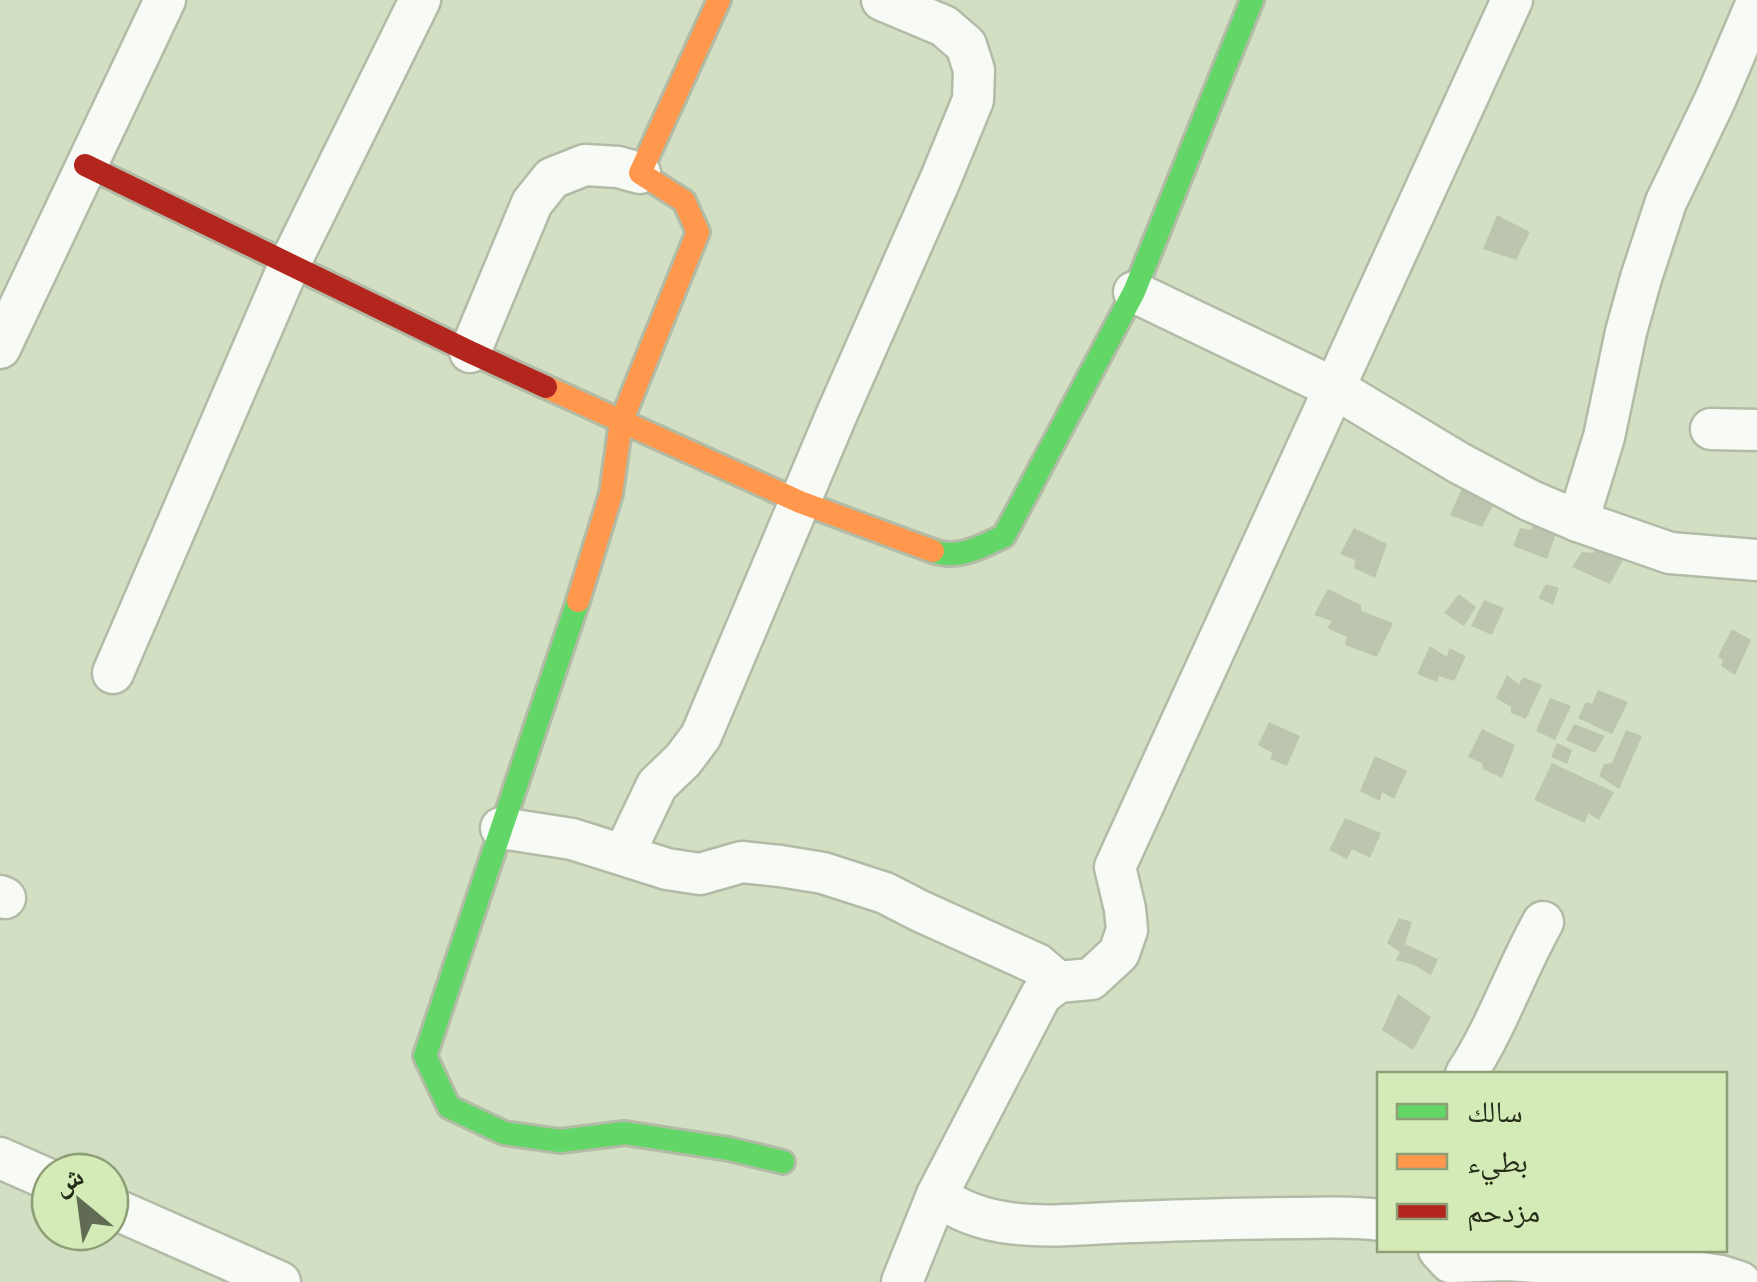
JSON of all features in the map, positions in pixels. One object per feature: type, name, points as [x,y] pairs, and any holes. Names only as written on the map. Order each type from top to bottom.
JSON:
[{"type":"street","points":[[0,348],[165,0]]},
{"type":"street","points":[[113,673],[290,263],[420,0]]},
{"type":"street","points":[[640,173],[719,0]]},
{"type":"street","points":[[624,854],[657,785],[684,760],[701,736],[972,100],[974,70],[966,44],[944,26],[882,0]]},
{"type":"street","points":[[85,165],[470,352],[800,502],[945,555],[974,552],[1004,536],[1134,292],[1252,0]]},
{"type":"street","points":[[902,1282],[936,1195],[1040,995],[1058,982],[1090,979],[1120,953],[1127,930],[1115,866],[1512,0]]},
{"type":"street","points":[[1578,521],[1604,437],[1626,332],[1666,202],[1757,2]]},
{"type":"street","points":[[470,352],[532,203],[552,178],[586,165],[618,167],[640,173],[684,201],[698,232],[621,422],[611,494],[599,538],[426,1056],[449,1107],[504,1133],[560,1141],[625,1134],[713,1146],[783,1162]]},
{"type":"street","points":[[1134,292],[1336,389],[1458,463],[1531,501],[1670,552],[1757,560]]},
{"type":"street","points":[[1711,429],[1757,430]]},
{"type":"street","points":[[501,828],[572,839],[668,869],[700,874],[742,862],[823,873],[885,892],[1037,964],[1058,982]]},
{"type":"street","points":[[1467,1072],[1484,1046],[1543,922]]},
{"type":"street","points":[[0,1158],[30,1171]]},
{"type":"street","points":[[936,1195],[974,1216],[1037,1227],[1272,1218],[1377,1220]]},
{"type":"street","points":[[130,1216],[280,1282]]},
{"type":"street","points":[[1451,1264],[1508,1260],[1625,1268],[1648,1265],[1740,1282]]},
{"type":"building","points":[[1497,215],[1530,232],[1516,260],[1483,249]]},
{"type":"building","points":[[1464,484],[1497,498],[1482,527],[1450,515]]},
{"type":"building","points":[[1534,515],[1559,525],[1547,559],[1513,546],[1520,528],[1532,530]]},
{"type":"building","points":[[1354,528],[1387,544],[1375,578],[1354,568],[1355,560],[1340,554]]},
{"type":"building","points":[[1600,541],[1625,556],[1610,584],[1572,567],[1582,552],[1593,553]]},
{"type":"building","points":[[1546,584],[1559,588],[1553,605],[1538,598]]},
{"type":"building","points":[[1328,589],[1361,605],[1361,611],[1393,623],[1377,657],[1345,645],[1347,637],[1327,628],[1332,621],[1314,615]]},
{"type":"building","points":[[1459,594],[1476,607],[1464,626],[1444,613]]},
{"type":"building","points":[[1484,600],[1504,608],[1492,635],[1471,626]]},
{"type":"building","points":[[1732,629],[1751,640],[1735,675],[1721,666],[1723,661],[1718,656]]},
{"type":"building","points":[[1430,646],[1447,657],[1449,648],[1466,656],[1454,681],[1439,676],[1437,682],[1417,674]]},
{"type":"building","points":[[1507,675],[1519,684],[1523,677],[1542,685],[1526,719],[1511,713],[1511,707],[1496,698]]},
{"type":"building","points":[[1598,690],[1628,702],[1612,734],[1578,718],[1586,702],[1592,704]]},
{"type":"building","points":[[1550,698],[1571,706],[1555,740],[1536,731]]},
{"type":"building","points":[[1269,722],[1300,736],[1287,766],[1270,759],[1273,753],[1258,745]]},
{"type":"building","points":[[1574,724],[1605,736],[1595,753],[1566,740]]},
{"type":"building","points":[[1482,729],[1515,745],[1502,778],[1468,757]]},
{"type":"building","points":[[1626,730],[1642,736],[1619,789],[1599,776],[1604,764],[1612,763]]},
{"type":"building","points":[[1557,743],[1572,750],[1567,764],[1551,757]]},
{"type":"building","points":[[1375,756],[1407,771],[1394,799],[1382,792],[1380,801],[1360,791]]},
{"type":"building","points":[[1552,763],[1614,792],[1599,820],[1588,813],[1585,823],[1534,800]]},
{"type":"building","points":[[1345,818],[1381,833],[1370,858],[1352,849],[1347,859],[1329,850]]},
{"type":"building","points":[[1399,918],[1412,922],[1405,944],[1438,959],[1431,975],[1396,960],[1400,952],[1387,943]]},
{"type":"building","points":[[1398,994],[1431,1017],[1413,1050],[1382,1030]]},
{"type":"traffic: fast","points":[[933,551],[960,553],[1004,536],[1134,292],[1252,0]]},
{"type":"traffic: fast","points":[[578,601],[425,1056],[449,1107],[504,1133],[560,1141],[625,1133],[729,1149],[783,1162]]},
{"type":"traffic: slow","points":[[578,601],[611,494],[621,422],[698,232],[684,201],[640,173],[719,0]]},
{"type":"traffic: slow","points":[[546,387],[800,502],[933,551]]},
{"type":"traffic: jam","points":[[85,165],[546,387]]}]
